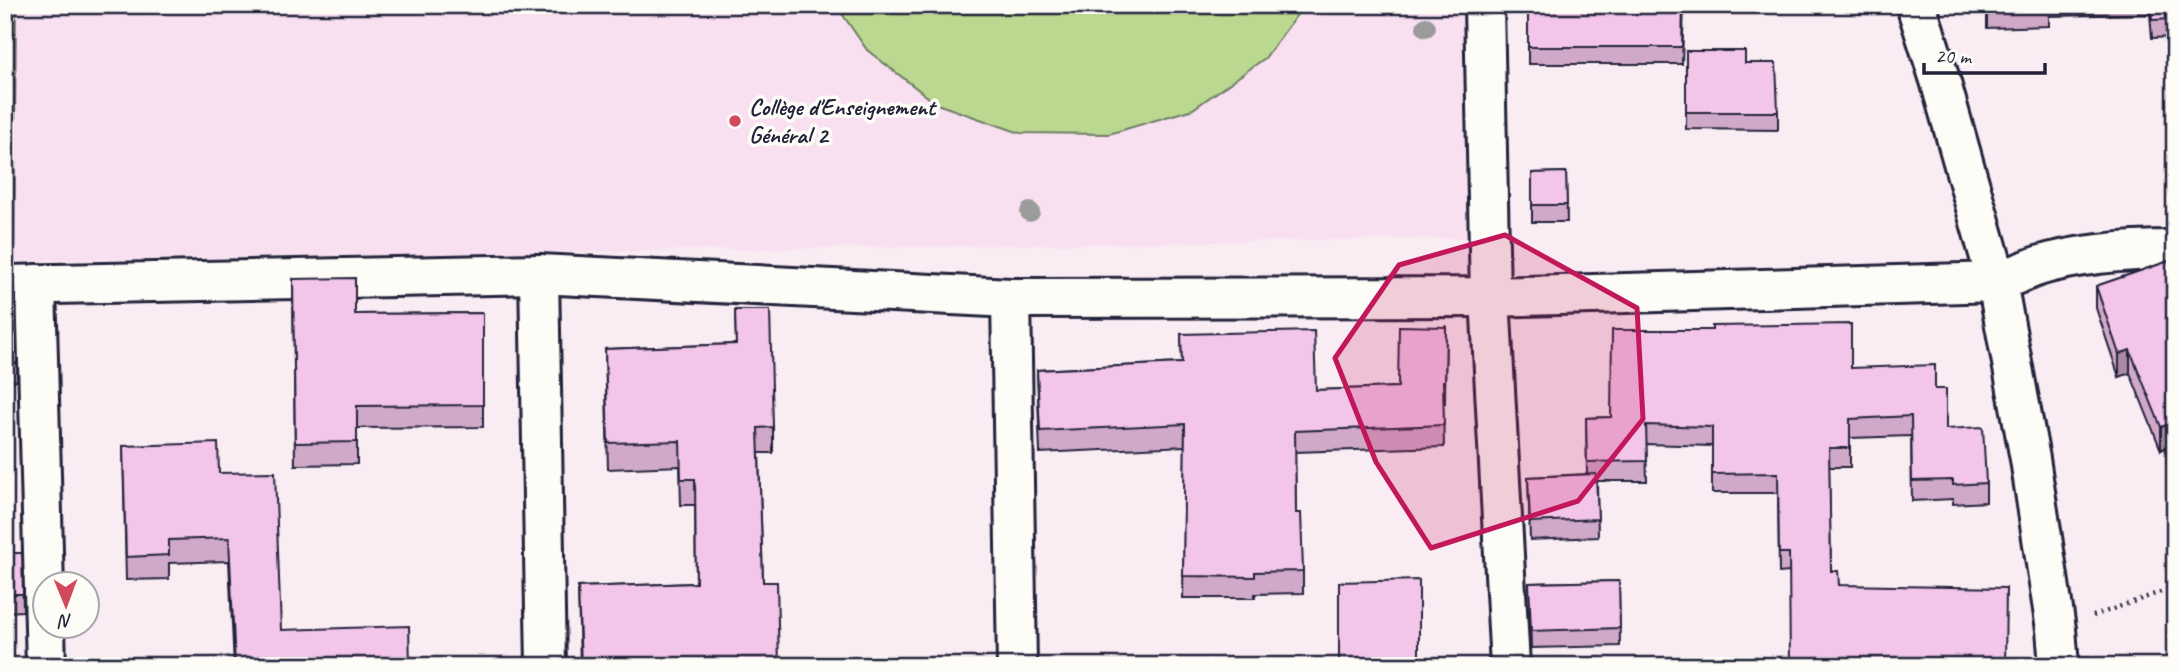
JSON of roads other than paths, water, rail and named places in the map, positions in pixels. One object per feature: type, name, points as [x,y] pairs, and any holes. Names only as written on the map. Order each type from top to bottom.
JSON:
[{"type":"street","points":[[1485,5],[1490,297],[1510,666]]},
{"type":"street","points":[[1916,5],[1997,282],[2030,459],[2057,648]]},
{"type":"street","points":[[46,666],[21,284],[539,274],[1011,298],[1490,297],[1997,282],[2040,266],[2081,258],[2135,250],[2175,250]]},
{"type":"street","points":[[539,274],[545,666]]},
{"type":"street","points":[[1011,298],[1017,666]]},
{"type":"place","name":"Collège d'Enseignement Général 2","points":[[735,121]]}]
